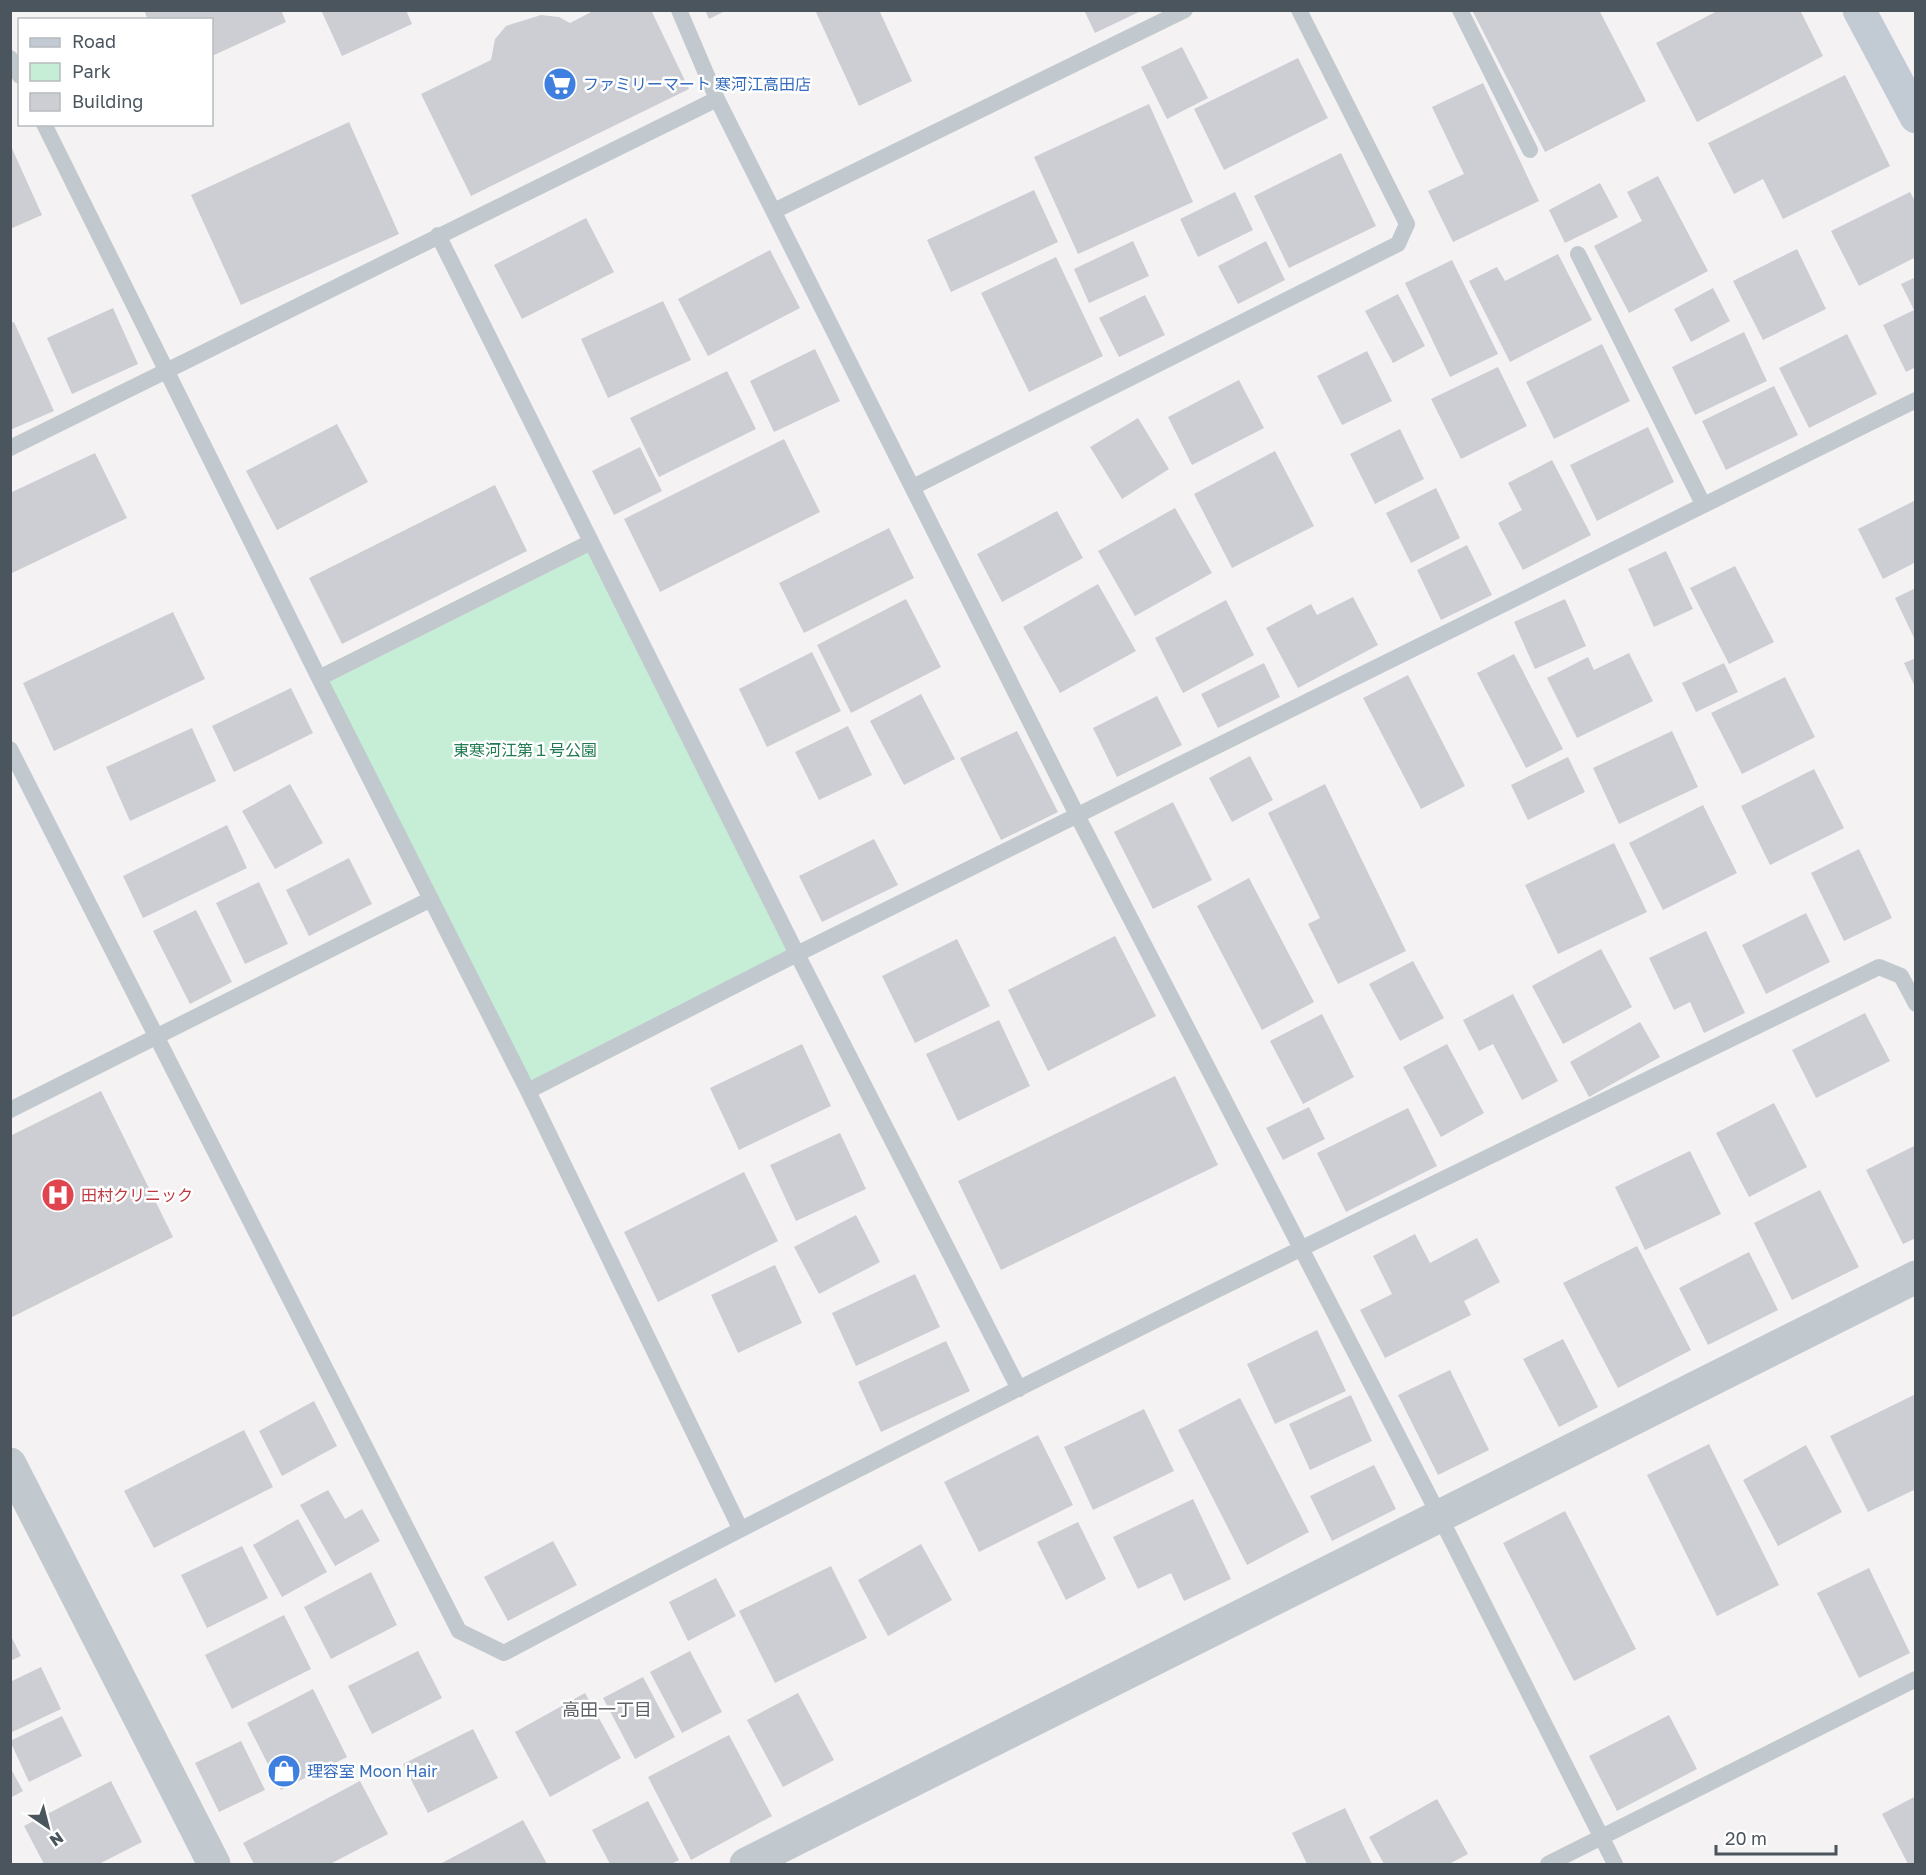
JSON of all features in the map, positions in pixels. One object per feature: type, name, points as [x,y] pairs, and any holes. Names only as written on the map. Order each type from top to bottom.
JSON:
[{"type":"street","points":[[1859,10],[1916,117]]},
{"type":"street","points":[[746,1864],[1916,1277]]},
{"type":"street","points":[[10,1464],[214,1864]]},
{"type":"lane","points":[[679,10],[717,99],[776,210],[1078,817],[1440,1517],[1615,1864]]},
{"type":"lane","points":[[776,210],[1185,10]]},
{"type":"lane","points":[[913,487],[1398,244],[1407,224],[1299,10]]},
{"type":"lane","points":[[1460,10],[1530,150]]},
{"type":"lane","points":[[10,58],[18,72]]},
{"type":"lane","points":[[10,448],[717,99]]},
{"type":"lane","points":[[45,126],[319,678],[528,1091],[740,1528]]},
{"type":"lane","points":[[438,235],[797,954],[1019,1389]]},
{"type":"lane","points":[[1578,254],[1702,504]]},
{"type":"lane","points":[[528,1091],[797,954],[1078,817],[1702,504],[1916,400]]},
{"type":"lane","points":[[319,678],[591,542]]},
{"type":"lane","points":[[10,749],[154,1036],[459,1631],[504,1653],[740,1528],[1300,1249],[1879,967],[1901,976],[1916,1004]]},
{"type":"lane","points":[[10,1110],[431,899]]},
{"type":"lane","points":[[1548,1864],[1916,1679]]},
{"type":"green space","name":"東寒河江第１号公園","points":[[591,542],[797,954],[528,1091],[319,678]]},
{"type":"building","points":[[144,10],[281,10],[286,22],[213,56],[213,18],[147,18]]},
{"type":"building","points":[[321,10],[406,10],[412,24],[342,56]]},
{"type":"building","points":[[595,10],[651,10],[689,89],[471,196],[421,94],[491,60],[495,39],[506,26],[541,15],[559,17],[570,23]]},
{"type":"building","points":[[705,10],[727,10],[709,19]]},
{"type":"building","points":[[815,10],[879,10],[912,81],[859,106]]},
{"type":"building","points":[[1084,10],[1143,10],[1095,33]]},
{"type":"building","points":[[1472,10],[1599,10],[1646,101],[1545,152]]},
{"type":"building","points":[[1719,10],[1800,10],[1823,56],[1697,122],[1656,43]]},
{"type":"building","points":[[1182,47],[1208,98],[1167,119],[1141,67]]},
{"type":"building","points":[[1298,58],[1328,118],[1224,170],[1194,109]]},
{"type":"building","points":[[1845,75],[1890,166],[1783,219],[1763,179],[1734,194],[1708,143]]},
{"type":"building","points":[[1483,83],[1539,201],[1453,242],[1428,191],[1464,174],[1432,107]]},
{"type":"building","points":[[1149,104],[1193,202],[1078,254],[1034,157]]},
{"type":"building","points":[[349,122],[399,234],[241,305],[191,195]]},
{"type":"building","points":[[10,144],[42,215],[10,229]]},
{"type":"building","points":[[1341,153],[1376,226],[1289,268],[1254,196]]},
{"type":"building","points":[[1658,176],[1708,271],[1629,313],[1594,246],[1642,221],[1627,192]]},
{"type":"building","points":[[1600,183],[1618,217],[1565,243],[1549,210]]},
{"type":"building","points":[[1034,190],[1058,242],[951,292],[927,240]]},
{"type":"building","points":[[1235,192],[1253,230],[1198,257],[1180,219]]},
{"type":"building","points":[[1910,192],[1916,203],[1916,257],[1859,286],[1831,231]]},
{"type":"building","points":[[586,218],[614,272],[522,319],[494,265]]},
{"type":"building","points":[[1133,241],[1149,276],[1089,303],[1074,269]]},
{"type":"building","points":[[1266,241],[1285,280],[1238,304],[1218,266]]},
{"type":"building","points":[[1797,249],[1826,309],[1763,340],[1733,281]]},
{"type":"building","points":[[770,250],[800,308],[708,356],[678,299]]},
{"type":"building","points":[[1558,254],[1592,320],[1510,362],[1469,281],[1497,267],[1505,281]]},
{"type":"building","points":[[1056,257],[1103,356],[1029,392],[981,293]]},
{"type":"building","points":[[1452,260],[1498,354],[1450,377],[1405,283]]},
{"type":"building","points":[[1916,277],[1916,367],[1906,372],[1883,325],[1914,310],[1901,284]]},
{"type":"building","points":[[1713,288],[1730,321],[1691,342],[1674,309]]},
{"type":"building","points":[[1398,294],[1425,346],[1393,363],[1365,311]]},
{"type":"building","points":[[1145,295],[1165,335],[1119,357],[1099,318]]},
{"type":"building","points":[[663,301],[691,360],[608,398],[581,339]]},
{"type":"building","points":[[113,308],[138,364],[72,394],[47,338]]},
{"type":"building","points":[[14,322],[54,411],[10,430],[10,323]]},
{"type":"building","points":[[1744,332],[1767,381],[1695,415],[1672,367]]},
{"type":"building","points":[[1847,334],[1877,394],[1809,428],[1779,368]]},
{"type":"building","points":[[1602,344],[1630,401],[1554,439],[1526,382]]},
{"type":"building","points":[[815,349],[840,401],[774,432],[750,381]]},
{"type":"building","points":[[1367,351],[1392,401],[1342,425],[1317,376]]},
{"type":"building","points":[[1498,367],[1527,426],[1461,459],[1431,399]]},
{"type":"building","points":[[727,371],[756,429],[659,477],[630,418]]},
{"type":"building","points":[[1239,380],[1264,428],[1192,465],[1168,417]]},
{"type":"building","points":[[1774,386],[1798,435],[1726,470],[1702,421]]},
{"type":"building","points":[[1138,418],[1169,469],[1122,499],[1090,447]]},
{"type":"building","points":[[337,424],[368,482],[277,530],[246,471]]},
{"type":"building","points":[[1648,427],[1674,482],[1597,521],[1570,465]]},
{"type":"building","points":[[1400,429],[1424,479],[1375,504],[1350,454]]},
{"type":"building","points":[[784,439],[820,512],[660,592],[624,519]]},
{"type":"building","points":[[640,447],[662,491],[614,515],[592,471]]},
{"type":"building","points":[[1275,451],[1314,526],[1232,568],[1194,494]]},
{"type":"building","points":[[95,453],[127,518],[10,574],[10,493]]},
{"type":"building","points":[[1552,460],[1591,535],[1523,570],[1498,523],[1522,510],[1508,483]]},
{"type":"building","points":[[495,485],[527,551],[342,644],[309,578]]},
{"type":"building","points":[[1436,488],[1460,538],[1411,563],[1386,513]]},
{"type":"building","points":[[1916,500],[1916,562],[1883,579],[1858,529]]},
{"type":"building","points":[[1175,508],[1212,573],[1135,616],[1098,551]]},
{"type":"building","points":[[1057,511],[1083,558],[1002,602],[977,554]]},
{"type":"building","points":[[889,528],[914,578],[804,633],[779,583]]},
{"type":"building","points":[[1467,545],[1492,595],[1441,620],[1417,570]]},
{"type":"building","points":[[1666,551],[1693,609],[1654,627],[1628,569]]},
{"type":"building","points":[[1735,566],[1774,642],[1729,664],[1690,588]]},
{"type":"building","points":[[1098,584],[1136,651],[1060,693],[1023,627]]},
{"type":"building","points":[[1916,588],[1916,642],[1895,598]]},
{"type":"building","points":[[1353,597],[1378,645],[1298,688],[1266,628],[1311,604],[1317,615]]},
{"type":"building","points":[[906,599],[941,667],[851,713],[817,645]]},
{"type":"building","points":[[1565,599],[1586,646],[1535,669],[1514,622]]},
{"type":"building","points":[[1226,600],[1254,655],[1183,693],[1155,638]]},
{"type":"building","points":[[173,612],[205,679],[54,751],[23,683]]},
{"type":"building","points":[[812,652],[841,711],[767,747],[739,689]]},
{"type":"building","points":[[1629,653],[1653,701],[1577,738],[1547,678],[1588,657],[1594,670]]},
{"type":"building","points":[[1514,654],[1563,749],[1526,768],[1477,673]]},
{"type":"building","points":[[1916,658],[1916,689],[1904,663]]},
{"type":"building","points":[[1264,663],[1280,697],[1218,728],[1201,694]]},
{"type":"building","points":[[1724,663],[1738,692],[1696,712],[1682,683]]},
{"type":"building","points":[[1408,675],[1465,786],[1421,809],[1363,698]]},
{"type":"building","points":[[1785,677],[1815,737],[1742,774],[1711,713]]},
{"type":"building","points":[[291,688],[313,733],[234,772],[212,726]]},
{"type":"building","points":[[921,694],[955,759],[904,785],[870,721]]},
{"type":"building","points":[[1157,696],[1182,745],[1117,777],[1093,728]]},
{"type":"building","points":[[848,726],[872,775],[819,800],[795,752]]},
{"type":"building","points":[[192,728],[216,781],[130,821],[106,767]]},
{"type":"building","points":[[1017,731],[1058,812],[1001,840],[960,758]]},
{"type":"building","points":[[1672,731],[1698,787],[1619,824],[1593,768]]},
{"type":"building","points":[[1250,756],[1273,800],[1232,822],[1209,778]]},
{"type":"building","points":[[1568,757],[1585,792],[1528,820],[1511,785]]},
{"type":"building","points":[[1814,769],[1844,828],[1770,865],[1741,806]]},
{"type":"building","points":[[290,784],[323,843],[275,869],[242,811]]},
{"type":"building","points":[[1325,784],[1406,951],[1338,984],[1308,924],[1320,918],[1268,813]]},
{"type":"building","points":[[1173,802],[1212,880],[1153,909],[1114,832]]},
{"type":"building","points":[[1703,805],[1737,873],[1663,910],[1629,843]]},
{"type":"building","points":[[227,825],[247,868],[143,918],[123,876]]},
{"type":"building","points":[[874,839],[898,885],[822,922],[799,876]]},
{"type":"building","points":[[1614,843],[1647,912],[1558,954],[1525,885]]},
{"type":"building","points":[[1859,849],[1892,918],[1844,941],[1811,873]]},
{"type":"building","points":[[349,858],[372,904],[309,936],[286,890]]},
{"type":"building","points":[[1249,878],[1314,1002],[1262,1030],[1197,906]]},
{"type":"building","points":[[259,882],[288,944],[245,964],[216,903]]},
{"type":"building","points":[[196,910],[232,982],[190,1004],[153,931]]},
{"type":"building","points":[[1806,913],[1830,962],[1766,994],[1742,945]]},
{"type":"building","points":[[1706,931],[1745,1013],[1704,1033],[1690,1002],[1674,1010],[1649,958]]},
{"type":"building","points":[[1115,936],[1156,1016],[1048,1071],[1008,990]]},
{"type":"building","points":[[957,939],[990,1006],[915,1043],[882,976]]},
{"type":"building","points":[[1601,949],[1632,1007],[1563,1044],[1532,986]]},
{"type":"building","points":[[1413,961],[1444,1018],[1400,1041],[1369,984]]},
{"type":"building","points":[[1513,994],[1558,1081],[1522,1100],[1493,1044],[1479,1051],[1463,1020]]},
{"type":"building","points":[[1865,1013],[1890,1061],[1816,1098],[1792,1050]]},
{"type":"building","points":[[1322,1014],[1354,1077],[1303,1104],[1270,1041]]},
{"type":"building","points":[[999,1020],[1030,1086],[958,1121],[926,1054]]},
{"type":"building","points":[[1640,1022],[1660,1057],[1589,1097],[1570,1062]]},
{"type":"building","points":[[802,1044],[831,1106],[739,1150],[710,1088]]},
{"type":"building","points":[[1447,1044],[1484,1113],[1441,1137],[1403,1067]]},
{"type":"building","points":[[1175,1076],[1218,1165],[1001,1270],[958,1181]]},
{"type":"building","points":[[101,1091],[173,1237],[10,1318],[10,1136]]},
{"type":"building","points":[[1774,1103],[1807,1167],[1749,1197],[1716,1133]]},
{"type":"building","points":[[1309,1107],[1325,1139],[1283,1160],[1266,1128]]},
{"type":"building","points":[[1408,1108],[1437,1166],[1346,1212],[1317,1153]]},
{"type":"building","points":[[840,1133],[866,1189],[796,1221],[770,1165]]},
{"type":"building","points":[[1916,1145],[1916,1238],[1903,1244],[1866,1170]]},
{"type":"building","points":[[1690,1151],[1721,1214],[1645,1250],[1615,1187]]},
{"type":"building","points":[[744,1172],[778,1241],[658,1302],[624,1232]]},
{"type":"building","points":[[1820,1190],[1859,1267],[1792,1300],[1754,1223]]},
{"type":"building","points":[[856,1215],[880,1262],[819,1294],[794,1247]]},
{"type":"building","points":[[1415,1234],[1430,1263],[1477,1238],[1500,1282],[1464,1301],[1471,1315],[1385,1358],[1360,1310],[1392,1294],[1373,1256]]},
{"type":"building","points":[[1637,1246],[1691,1350],[1618,1388],[1563,1283]]},
{"type":"building","points":[[1749,1252],[1778,1310],[1708,1345],[1679,1288]]},
{"type":"building","points":[[775,1265],[802,1323],[738,1353],[711,1295]]},
{"type":"building","points":[[915,1274],[940,1327],[856,1366],[832,1313]]},
{"type":"building","points":[[1317,1330],[1346,1391],[1275,1424],[1247,1364]]},
{"type":"building","points":[[1563,1339],[1598,1407],[1559,1427],[1523,1359]]},
{"type":"building","points":[[946,1341],[970,1391],[881,1432],[858,1382]]},
{"type":"building","points":[[1450,1370],[1489,1450],[1438,1475],[1398,1395]]},
{"type":"building","points":[[1916,1394],[1916,1489],[1868,1512],[1830,1436]]},
{"type":"building","points":[[1351,1395],[1372,1441],[1310,1470],[1289,1424]]},
{"type":"building","points":[[1240,1398],[1309,1532],[1247,1565],[1178,1430]]},
{"type":"building","points":[[314,1401],[337,1446],[282,1476],[259,1431]]},
{"type":"building","points":[[1144,1409],[1174,1471],[1093,1510],[1064,1447]]},
{"type":"building","points":[[244,1430],[273,1487],[154,1548],[124,1491]]},
{"type":"building","points":[[1038,1435],[1073,1505],[979,1552],[944,1482]]},
{"type":"building","points":[[1709,1444],[1779,1585],[1717,1616],[1647,1475]]},
{"type":"building","points":[[1806,1445],[1842,1512],[1778,1546],[1743,1480]]},
{"type":"building","points":[[1374,1465],[1396,1509],[1332,1541],[1310,1496]]},
{"type":"building","points":[[328,1490],[345,1519],[362,1509],[380,1541],[335,1566],[300,1505]]},
{"type":"building","points":[[1193,1499],[1231,1579],[1184,1601],[1171,1573],[1138,1589],[1113,1537]]},
{"type":"building","points":[[1565,1511],[1636,1649],[1574,1681],[1503,1543]]},
{"type":"building","points":[[298,1519],[327,1572],[282,1597],[253,1545]]},
{"type":"building","points":[[1078,1522],[1106,1579],[1066,1600],[1037,1542]]},
{"type":"building","points":[[553,1541],[577,1585],[508,1621],[484,1577]]},
{"type":"building","points":[[921,1544],[952,1600],[888,1636],[858,1580]]},
{"type":"building","points":[[242,1546],[268,1598],[207,1628],[181,1575]]},
{"type":"building","points":[[831,1566],[867,1638],[775,1683],[739,1611]]},
{"type":"building","points":[[1869,1568],[1910,1653],[1859,1678],[1817,1593]]},
{"type":"building","points":[[371,1572],[397,1625],[331,1659],[304,1607]]},
{"type":"building","points":[[716,1578],[736,1616],[688,1641],[669,1602]]},
{"type":"building","points":[[284,1615],[311,1669],[232,1709],[205,1655]]},
{"type":"building","points":[[10,1634],[21,1656],[10,1661]]},
{"type":"building","points":[[418,1651],[442,1698],[372,1734],[348,1686]]},
{"type":"building","points":[[690,1651],[722,1712],[682,1733],[650,1672]]},
{"type":"building","points":[[41,1667],[61,1709],[10,1733],[10,1682]]},
{"type":"building","points":[[643,1677],[675,1737],[635,1759],[603,1698]]},
{"type":"building","points":[[313,1689],[347,1757],[281,1790],[247,1723]]},
{"type":"building","points":[[585,1693],[621,1758],[550,1797],[515,1732]]},
{"type":"building","points":[[798,1693],[834,1760],[783,1787],[747,1720]]},
{"type":"building","points":[[1669,1715],[1697,1769],[1617,1811],[1589,1756]]},
{"type":"building","points":[[62,1716],[82,1756],[29,1782],[10,1741]]},
{"type":"building","points":[[473,1729],[498,1778],[428,1813],[403,1764]]},
{"type":"building","points":[[729,1735],[772,1816],[691,1860],[648,1777]]},
{"type":"building","points":[[241,1741],[265,1790],[219,1812],[195,1763]]},
{"type":"building","points":[[10,1767],[23,1791],[10,1798]]},
{"type":"building","points":[[111,1781],[142,1842],[99,1864],[44,1864],[24,1826]]},
{"type":"building","points":[[360,1781],[388,1834],[330,1864],[254,1864],[243,1843]]},
{"type":"building","points":[[1916,1796],[1916,1864],[1908,1864],[1882,1814]]},
{"type":"building","points":[[1437,1799],[1468,1854],[1449,1864],[1384,1864],[1369,1837]]},
{"type":"building","points":[[648,1801],[679,1860],[671,1864],[610,1864],[592,1830]]},
{"type":"building","points":[[1345,1808],[1372,1864],[1307,1864],[1292,1833]]},
{"type":"building","points":[[523,1820],[547,1864],[440,1864]]},
{"type":"place","name":"ファミリーマート 寒河江高田店","points":[[560,84]]},
{"type":"place","name":"田村クリニック","points":[[58,1195]]},
{"type":"place","name":"理容室 Moon Hair","points":[[284,1771]]},
{"type":"district","name":"高田一丁目","points":[[607,1709]]}]
